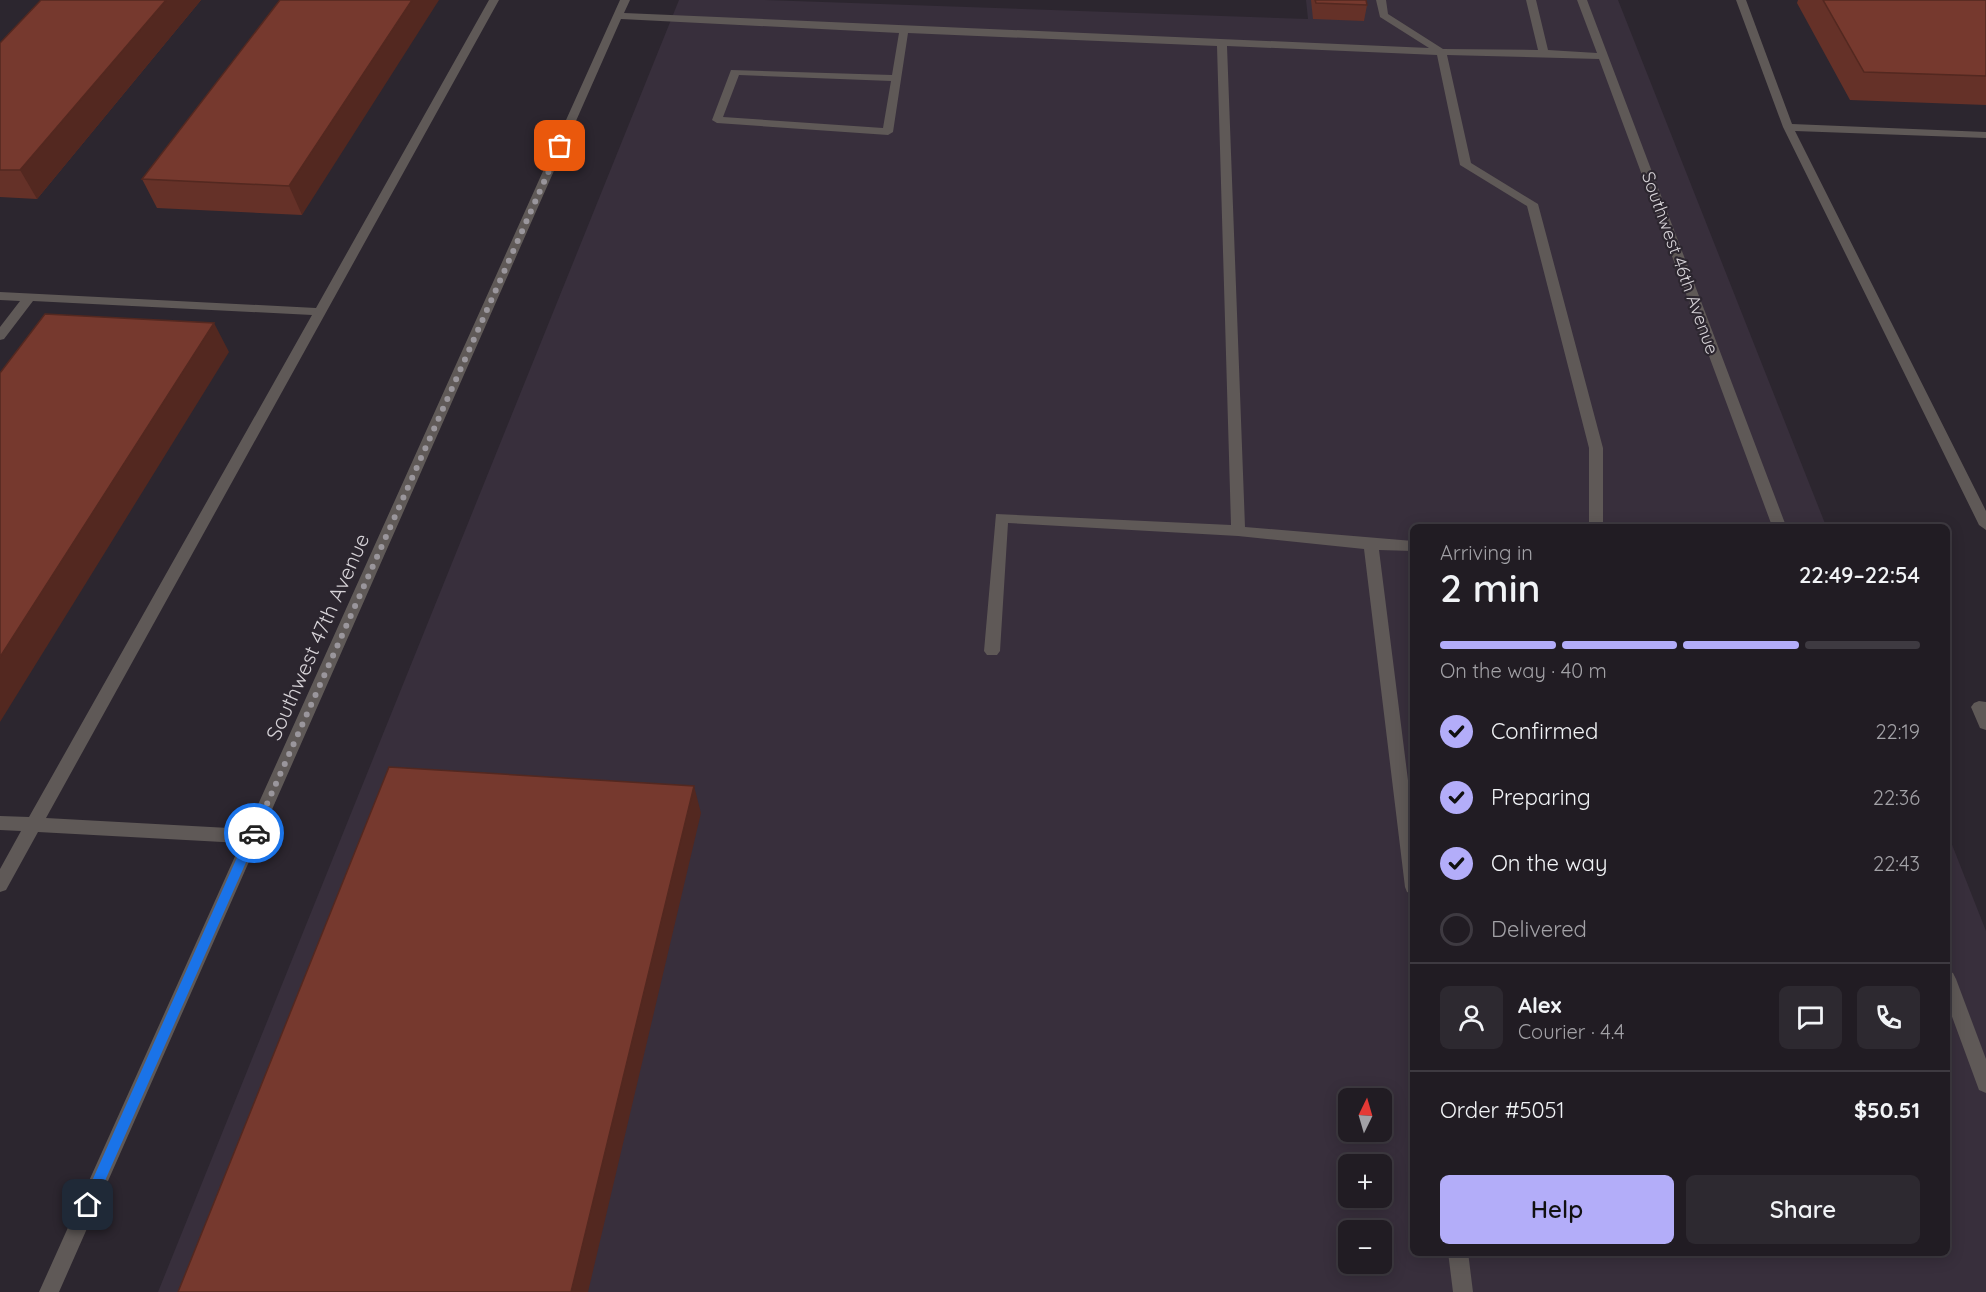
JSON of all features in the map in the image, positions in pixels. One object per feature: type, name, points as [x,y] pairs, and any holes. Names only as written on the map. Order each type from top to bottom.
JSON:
[{"type":"street","points":[[0,885],[494,0]]},
{"type":"street","name":"Southwest 47th Avenue","points":[[49,1292],[625,0]]},
{"type":"street","points":[[1381,0],[1383,15],[1441,52],[1466,165],[1532,204],[1596,448],[1596,524]]},
{"type":"street","points":[[1531,0],[1544,53]]},
{"type":"street","name":"Southwest 46th Avenue","points":[[1582,0],[1778,524]]},
{"type":"street","points":[[1741,0],[1788,127],[1986,525]]},
{"type":"street","points":[[618,16],[1441,52],[1603,56]]},
{"type":"street","points":[[897,78],[735,72],[717,120],[888,132],[897,78],[904,30]]},
{"type":"street","points":[[1222,42],[1238,531]]},
{"type":"street","points":[[1788,127],[1986,135]]},
{"type":"street","points":[[0,296],[320,312]]},
{"type":"street","points":[[0,336],[29,298]]},
{"type":"street","points":[[992,651],[1001,518],[1238,531],[1410,546]]},
{"type":"street","points":[[1371,544],[1410,862]]},
{"type":"street","points":[[1986,708],[1979,707],[1986,724]]},
{"type":"street","points":[[0,823],[252,836]]},
{"type":"street","points":[[1950,987],[1986,1084]]},
{"type":"street","points":[[1458,1256],[1463,1292]]},
{"type":"shaded area","points":[[679,0],[765,0],[1308,19],[1306,0],[1618,0],[1825,524],[1410,524],[1410,1256],[1950,1256],[1950,840],[1986,931],[1986,1292],[158,1292]]},
{"type":"building","points":[[41,0],[166,0],[20,170],[0,170],[0,43]]},
{"type":"building","points":[[280,0],[412,0],[289,186],[142,179]]},
{"type":"building","points":[[1315,0],[1366,0],[1367,5],[1316,3]]},
{"type":"building","points":[[1823,0],[1986,0],[1986,76],[1864,72]]},
{"type":"building","points":[[45,314],[214,323],[0,657],[0,373]]},
{"type":"building","points":[[389,767],[694,786],[571,1292],[178,1292]]},
{"type":"way so far","points":[[254,833],[560,146]]},
{"type":"route","points":[[88,1205],[254,833]]}]
